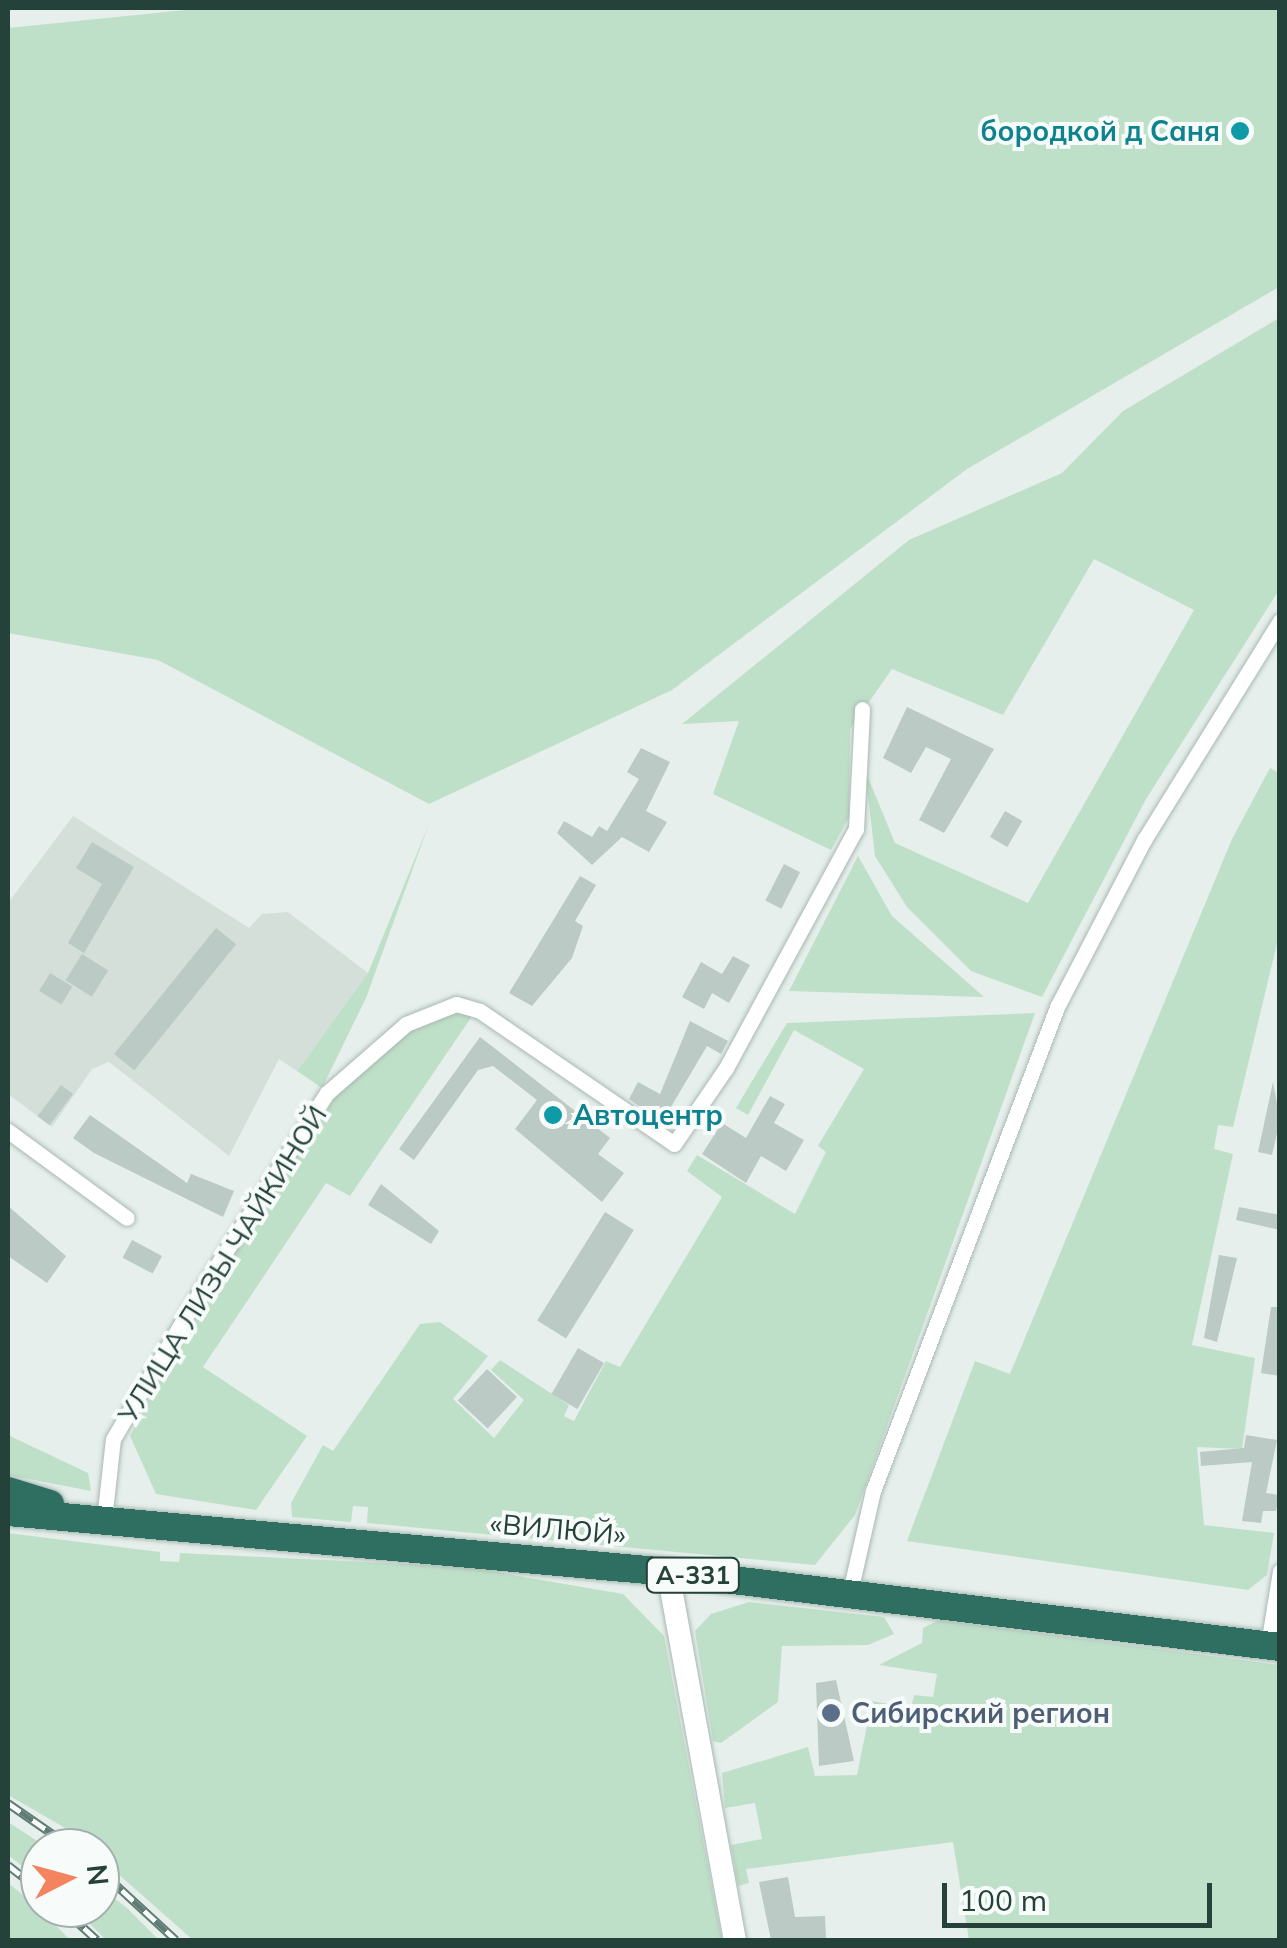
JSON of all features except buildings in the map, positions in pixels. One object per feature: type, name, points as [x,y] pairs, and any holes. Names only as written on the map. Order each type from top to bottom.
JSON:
[{"type":"highway","points":[[8,1491],[104,1520]]},
{"type":"highway","name":"«ВИЛЮЙ»","points":[[8,1512],[668,1572],[1274,1646]]},
{"type":"street","points":[[850,1592],[873,1491],[1057,1007],[1135,856],[1280,621]]},
{"type":"street","name":"УЛИЦА ЛИЗЫ ЧАЙКИНОЙ","points":[[104,1520],[114,1439],[327,1094],[421,1014],[456,1004],[480,1011],[674,1144],[726,1068],[856,829],[862,709]]},
{"type":"street","points":[[8,1131],[127,1218]]},
{"type":"street","points":[[1274,1646],[1280,1571]]},
{"type":"street","points":[[668,1572],[735,1940]]},
{"type":"shaded area","points":[[73,816],[249,928],[262,914],[288,912],[368,973],[297,1071],[279,1059],[229,1156],[109,1062],[92,1069],[52,1127],[8,1094],[8,903]]},
{"type":"green space","points":[[205,8],[1279,8],[1279,287],[967,469],[672,690],[429,804],[158,660],[8,633],[8,28]]},
{"type":"green space","points":[[1279,318],[1279,590],[1146,799],[1042,997],[971,971],[907,907],[875,856],[865,770],[895,843],[1028,903],[1194,610],[1094,559],[1003,715],[892,669],[850,729],[849,817],[831,850],[713,794],[739,721],[682,724],[909,540],[1062,473],[1123,411]]},
{"type":"green space","points":[[1270,768],[1279,773],[1279,935],[1233,1127],[1218,1125],[1214,1149],[1233,1154],[1192,1345],[1255,1358],[1242,1449],[1197,1447],[1204,1525],[1274,1533],[1267,1575],[1248,1590],[907,1541],[975,1361],[1010,1374],[1232,839]]},
{"type":"green space","points":[[429,824],[366,998],[322,1088],[297,1071],[368,973]]},
{"type":"green space","points":[[858,856],[892,916],[984,997],[789,991]]},
{"type":"green space","points":[[449,1011],[474,1013],[350,1196],[326,1183],[203,1367],[307,1436],[256,1510],[156,1494],[130,1436],[206,1293],[338,1093],[400,1033]]},
{"type":"green space","points":[[1035,1013],[855,1515],[815,1565],[367,1523],[368,1507],[353,1506],[351,1522],[292,1517],[291,1503],[323,1445],[333,1451],[420,1324],[440,1322],[488,1356],[453,1399],[494,1438],[524,1400],[491,1370],[500,1360],[569,1405],[564,1416],[574,1421],[606,1361],[620,1367],[722,1197],[687,1171],[697,1155],[795,1214],[826,1152],[818,1146],[864,1069],[794,1030],[748,1115],[736,1108],[787,1023]]},
{"type":"green space","points":[[8,1435],[88,1473],[91,1491],[8,1475]]},
{"type":"green space","points":[[8,1533],[160,1552],[160,1561],[179,1562],[180,1553],[466,1567],[623,1594],[664,1636],[722,1940],[193,1940],[120,1876],[120,1828],[65,1828],[8,1795]]},
{"type":"green space","points":[[749,1602],[884,1617],[894,1634],[868,1645],[782,1646],[778,1702],[721,1743],[713,1741],[695,1631],[711,1614]]},
{"type":"green space","points":[[939,1620],[1279,1665],[1279,1940],[969,1940],[953,1842],[746,1869],[749,1883],[738,1886],[731,1845],[762,1839],[755,1803],[725,1808],[722,1773],[808,1747],[815,1776],[857,1775],[872,1701],[911,1708],[914,1695],[933,1697],[937,1674],[879,1665],[922,1643],[923,1628]]},
{"type":"green space","points":[[8,1822],[20,1830],[20,1864],[8,1855]]},
{"type":"green space","points":[[8,1883],[20,1893],[20,1928],[58,1928],[70,1940],[8,1940]]},
{"type":"green space","points":[[120,1903],[159,1940],[106,1940],[94,1928],[120,1928]]},
{"type":"railway","points":[[8,1803],[44,1828]]},
{"type":"railway","points":[[8,1865],[20,1874]]},
{"type":"railway","points":[[120,1888],[176,1940]]},
{"type":"railway","points":[[84,1928],[97,1940]]},
{"type":"place","name":"бородкой д Саня","points":[[1240,131]]},
{"type":"place","name":"Автоцентр","points":[[553,1115]]},
{"type":"place","name":"Сибирский регион","points":[[831,1713]]}]
